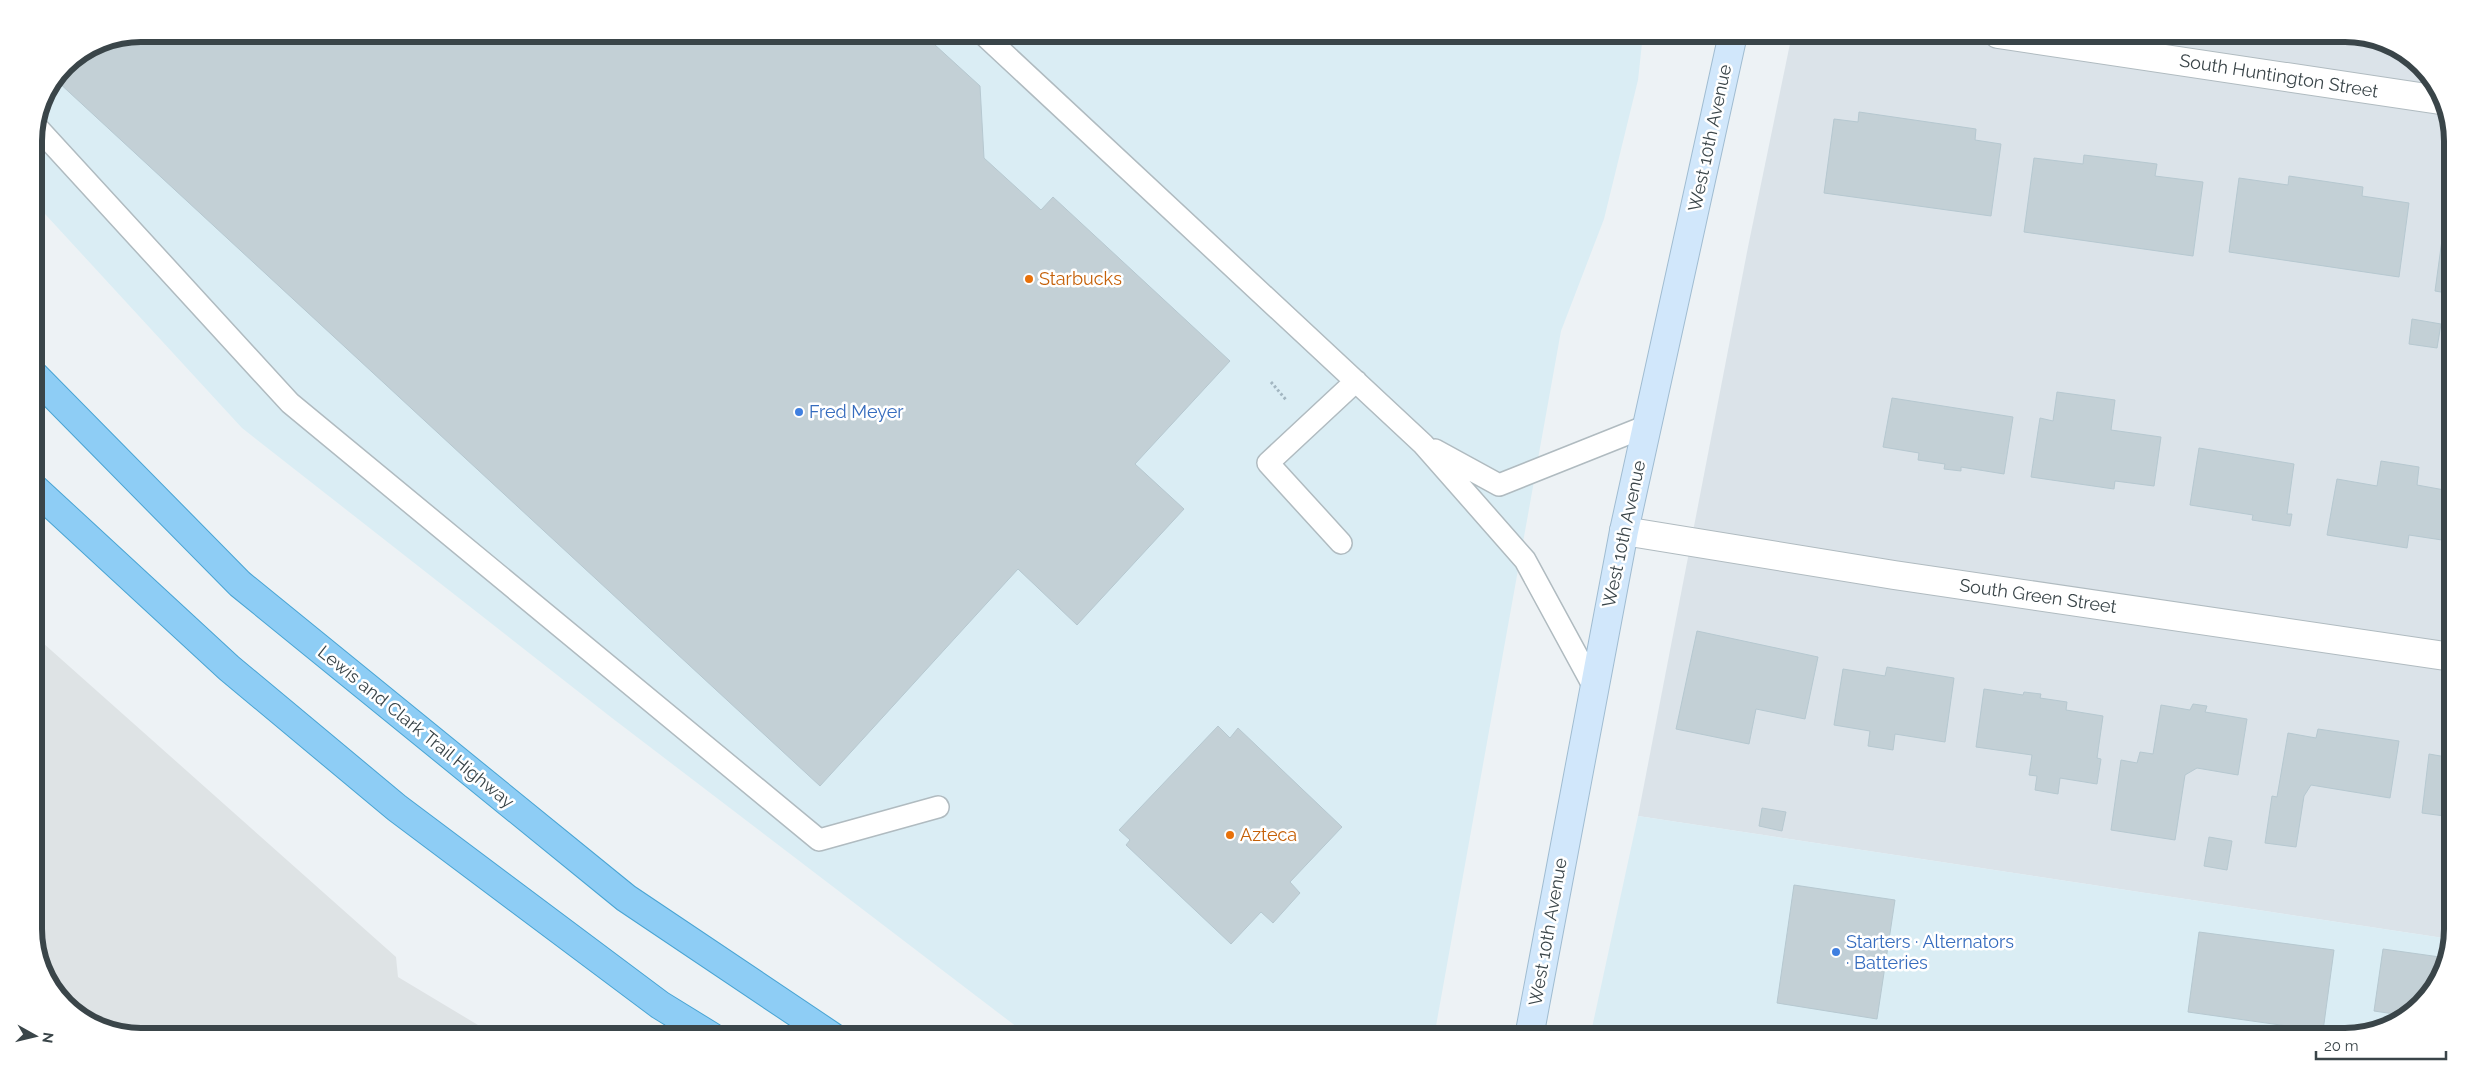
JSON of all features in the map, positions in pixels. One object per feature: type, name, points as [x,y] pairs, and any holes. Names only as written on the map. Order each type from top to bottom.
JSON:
[{"type":"highway","name":"Lewis and Clark Trail Highway","points":[[43,384],[240,584],[626,898],[820,1028]]},
{"type":"highway","points":[[43,496],[229,668],[397,808],[660,1005],[697,1028]]},
{"type":"main road","name":"West 10th Avenue","points":[[1531,1028],[1624,531],[1730,42]]},
{"type":"street","name":"South Huntington Street","points":[[2052,42],[2434,99]]},
{"type":"street","name":"South Green Street","points":[[1624,531],[1904,576],[2444,656]]},
{"type":"lane","points":[[992,43],[1423,444],[1525,560],[1594,687]]},
{"type":"lane","points":[[43,134],[290,403],[820,840],[938,807]]},
{"type":"lane","points":[[1341,543],[1268,463],[1356,381]]},
{"type":"lane","points":[[1423,444],[1499,485],[1647,426]]},
{"type":"shaded area","points":[[1642,42],[1638,80],[1604,219],[1561,331],[1436,1028],[1018,1028],[612,718],[242,428],[43,212],[43,135],[44,122],[50,103],[59,86],[71,71],[86,59],[103,50],[122,44],[135,43]]},
{"type":"shaded area","points":[[1790,42],[2345,42],[2364,44],[2383,50],[2415,71],[2433,97],[2442,122],[2443,135],[2443,938],[1638,816],[1748,247]]},
{"type":"shaded area","points":[[43,643],[396,957],[398,977],[483,1028],[135,1028],[122,1027],[103,1021],[71,1000],[53,974],[44,949]]},
{"type":"shaded area","points":[[1638,816],[2443,938],[2436,968],[2415,1000],[2400,1012],[2383,1021],[2358,1028],[1592,1028]]},
{"type":"building","name":"Fred Meyer","points":[[135,43],[932,43],[980,86],[984,158],[1041,210],[1053,197],[1230,361],[1135,464],[1184,509],[1077,625],[1018,569],[820,786],[60,84],[71,71],[86,59],[103,50],[122,44]]},
{"type":"building","points":[[1859,112],[1976,129],[1975,140],[2001,144],[1991,216],[1824,193],[1834,119],[1858,122]]},
{"type":"building","points":[[2084,155],[2157,164],[2155,176],[2203,182],[2193,256],[2024,232],[2034,158],[2083,164]]},
{"type":"building","points":[[2289,176],[2363,187],[2362,196],[2409,203],[2399,277],[2229,252],[2239,178],[2288,185]]},
{"type":"building","points":[[2443,232],[2443,292],[2435,291]]},
{"type":"building","points":[[2412,319],[2441,324],[2437,348],[2409,344]]},
{"type":"building","points":[[2057,392],[2115,400],[2111,430],[2161,437],[2154,486],[2115,481],[2114,489],[2031,477],[2040,418],[2053,421]]},
{"type":"building","points":[[1892,398],[2013,417],[2004,474],[1961,467],[1961,471],[1944,469],[1945,464],[1918,460],[1919,453],[1883,447]]},
{"type":"building","points":[[2199,448],[2294,464],[2287,514],[2292,514],[2290,526],[2252,520],[2253,515],[2190,505]]},
{"type":"building","points":[[2381,461],[2419,467],[2417,485],[2443,490],[2442,540],[2409,535],[2407,548],[2327,535],[2337,479],[2377,486]]},
{"type":"building","points":[[1697,631],[1818,657],[1805,719],[1756,709],[1749,744],[1676,729]]},
{"type":"building","points":[[1887,667],[1954,678],[1945,742],[1895,734],[1893,750],[1868,746],[1870,731],[1834,725],[1843,669],[1885,676]]},
{"type":"building","points":[[1984,689],[2023,695],[2024,692],[2041,694],[2040,698],[2067,702],[2066,710],[2103,716],[2097,758],[2101,759],[2097,784],[2060,778],[2058,794],[2035,790],[2037,776],[2029,775],[2032,755],[1976,747]]},
{"type":"building","points":[[2193,704],[2207,706],[2205,712],[2247,719],[2238,775],[2197,768],[2185,775],[2175,840],[2111,830],[2121,760],[2137,763],[2140,752],[2153,754],[2161,705],[2190,710]]},
{"type":"building","name":"Azteca","points":[[1218,726],[1230,738],[1238,728],[1342,827],[1290,882],[1300,893],[1273,923],[1261,912],[1231,944],[1126,845],[1130,840],[1119,830]]},
{"type":"building","points":[[2318,729],[2399,741],[2390,798],[2311,785],[2304,796],[2296,847],[2265,843],[2272,796],[2277,797],[2288,733],[2316,738]]},
{"type":"building","points":[[2429,754],[2444,757],[2444,816],[2422,813]]},
{"type":"building","points":[[1762,808],[1786,812],[1782,831],[1759,826]]},
{"type":"building","points":[[2209,837],[2232,841],[2227,870],[2204,866]]},
{"type":"building","name":"Starters · Alternators · Batteries","points":[[1794,885],[1895,900],[1877,1019],[1777,1003]]},
{"type":"building","points":[[2199,932],[2334,950],[2323,1028],[2302,1028],[2188,1012]]},
{"type":"building","points":[[2383,949],[2440,957],[2430,979],[2415,1000],[2396,1014],[2374,1011]]},
{"type":"place","name":"Starbucks","points":[[1029,279]]},
{"type":"place","name":"Fred Meyer","points":[[799,412]]},
{"type":"place","name":"Azteca","points":[[1230,835]]},
{"type":"place","name":"Starters · Alternators · Batteries","points":[[1836,952]]}]
